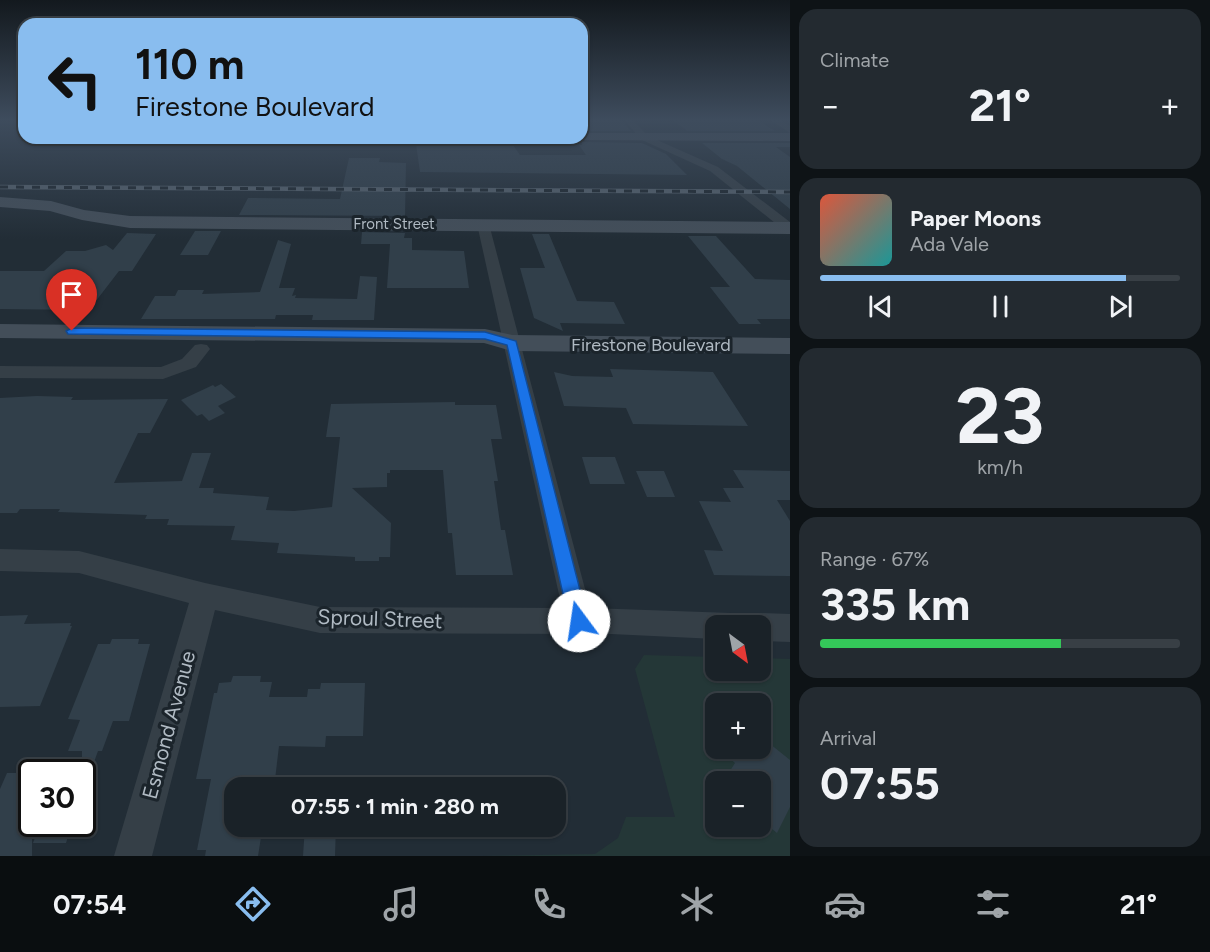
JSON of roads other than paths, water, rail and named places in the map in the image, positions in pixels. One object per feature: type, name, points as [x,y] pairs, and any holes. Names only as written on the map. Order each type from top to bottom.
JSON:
[{"type":"street","points":[[692,159],[714,169],[790,228]]},
{"type":"street","name":"Front Street","points":[[0,202],[51,206],[82,215],[130,222],[790,228]]},
{"type":"street","points":[[483,224],[579,621]]},
{"type":"street","name":"Firestone Boulevard","points":[[0,331],[485,336],[512,343],[790,346]]},
{"type":"street","name":"Firestone Boulevard","points":[[0,347],[489,353],[512,343]]},
{"type":"street","points":[[0,372],[163,373],[189,363],[201,349]]},
{"type":"street","name":"Sproul Street","points":[[0,560],[79,562],[205,595],[320,620],[579,621],[705,625]]},
{"type":"street","name":"Esmond Avenue","points":[[133,856],[205,595]]},
{"type":"street","points":[[771,627],[790,628]]},
{"type":"railway","points":[[0,187],[790,192]]}]
